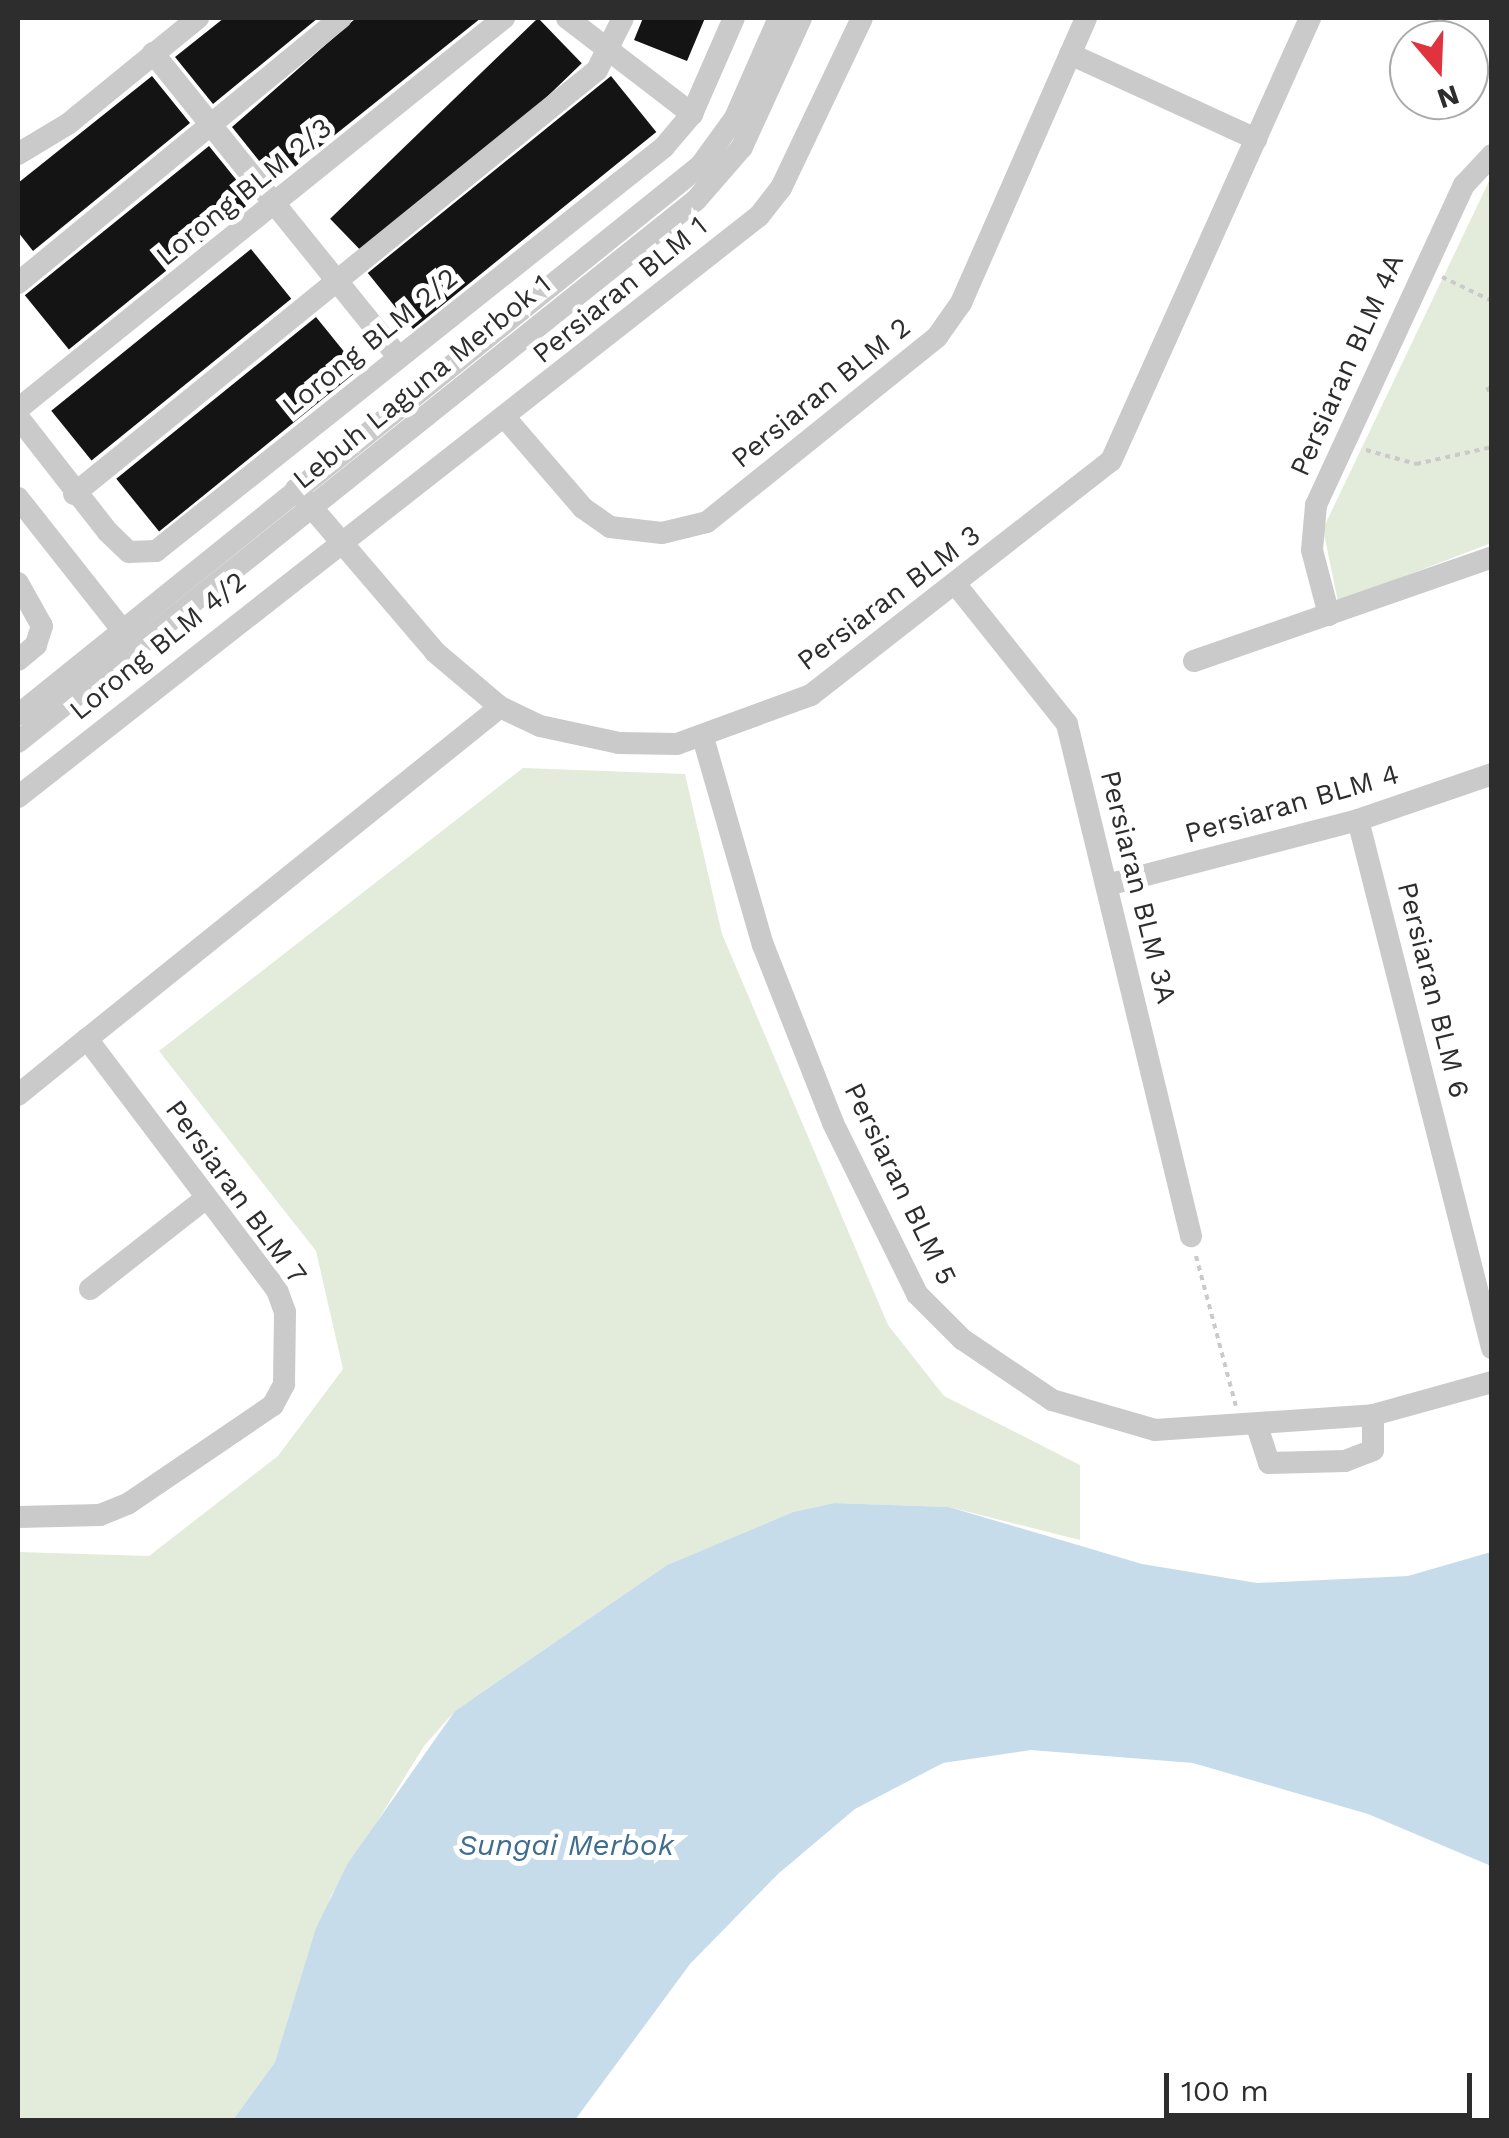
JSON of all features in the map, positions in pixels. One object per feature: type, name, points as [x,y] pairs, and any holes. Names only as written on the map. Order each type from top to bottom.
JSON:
[{"type":"street","points":[[18,154],[68,124],[198,18]]},
{"type":"street","points":[[18,283],[342,18]]},
{"type":"street","name":"Lorong BLM 2/3","points":[[18,409],[278,205],[504,18]]},
{"type":"street","points":[[566,18],[692,114]]},
{"type":"street","points":[[74,494],[576,88],[608,51],[623,18]]},
{"type":"street","name":"Lorong BLM 2/2","points":[[18,417],[74,494],[129,552],[156,551],[664,147],[692,114],[734,18]]},
{"type":"street","name":"Lebuh Laguna Merbok 1","points":[[18,742],[296,489],[701,164],[735,118],[778,18]]},
{"type":"street","name":"Lebuh Laguna Merbok 1","points":[[18,715],[312,508],[706,190],[742,147],[801,18]]},
{"type":"street","name":"Persiaran BLM 1","points":[[340,546],[507,420],[772,201],[862,18]]},
{"type":"street","name":"Persiaran BLM 2","points":[[507,420],[583,508],[610,527],[662,533],[707,522],[937,337],[961,303],[1086,18]]},
{"type":"street","name":"Persiaran BLM 3","points":[[296,489],[417,634],[500,707],[592,739],[704,740],[829,685],[958,586],[1121,446],[1310,18]]},
{"type":"street","points":[[153,53],[398,357]]},
{"type":"street","points":[[1070,54],[1256,140]]},
{"type":"street","name":"Persiaran BLM 4A","points":[[1329,615],[1312,524],[1344,442],[1423,268],[1464,185],[1492,155]]},
{"type":"street","points":[[18,498],[129,638]]},
{"type":"street","name":"Lorong BLM 4/2","points":[[18,797],[340,546]]},
{"type":"street","points":[[1194,661],[1492,557]]},
{"type":"street","points":[[18,583],[42,626],[36,645],[18,660]]},
{"type":"street","name":"Persiaran BLM 3A","points":[[958,586],[1068,724],[1190,1236]]},
{"type":"street","points":[[18,1095],[500,707]]},
{"type":"street","name":"Persiaran BLM 5","points":[[704,740],[794,1025],[917,1294],[962,1340],[1072,1408],[1155,1430],[1250,1427],[1374,1415],[1492,1382]]},
{"type":"street","name":"Persiaran BLM 4","points":[[1108,885],[1358,820],[1492,774]]},
{"type":"street","name":"Persiaran BLM 6","points":[[1358,820],[1492,1348]]},
{"type":"street","name":"Persiaran BLM 7","points":[[18,1517],[114,1510],[281,1395],[282,1300],[88,1039]]},
{"type":"street","points":[[90,1289],[206,1198]]},
{"type":"street","points":[[1250,1427],[1269,1463],[1345,1462],[1372,1450],[1374,1415]]},
{"type":"path","points":[[1423,268],[1492,301]]},
{"type":"path","points":[[1487,387],[1492,397]]},
{"type":"path","points":[[1344,442],[1416,464],[1492,448]]},
{"type":"path","points":[[1190,1236],[1250,1427]]},
{"type":"green space","points":[[1491,177],[1491,543],[1338,602],[1323,529]]},
{"type":"green space","points":[[523,768],[685,774],[722,934],[888,1325],[944,1396],[1080,1465],[1080,1540],[949,1507],[834,1503],[793,1512],[667,1565],[455,1711],[424,1746],[331,1896],[275,2062],[233,2120],[18,2120],[18,1552],[149,1556],[278,1456],[343,1369],[316,1251],[159,1051]]},
{"type":"water","name":"Sungai Merbok","points":[[834,1503],[949,1507],[1142,1564],[1257,1583],[1408,1576],[1491,1552],[1491,1866],[1368,1814],[1193,1763],[1031,1750],[943,1763],[855,1809],[778,1874],[690,1964],[575,2120],[233,2120],[275,2062],[316,1928],[348,1863],[455,1711],[667,1565],[793,1512]]},
{"type":"building","points":[[224,18],[318,18],[213,104],[175,57]]},
{"type":"building","points":[[356,18],[481,18],[276,182],[232,127]]},
{"type":"building","points":[[538,18],[582,63],[374,264],[330,219]]},
{"type":"building","points":[[643,18],[705,18],[687,61],[634,40]]},
{"type":"building","points":[[152,76],[190,123],[33,251],[18,232],[18,183]]},
{"type":"building","points":[[611,76],[656,132],[413,329],[368,273]]},
{"type":"building","points":[[209,146],[253,200],[69,350],[25,295]]},
{"type":"building","points":[[251,249],[291,299],[92,460],[51,411]]},
{"type":"building","points":[[316,317],[359,370],[159,532],[116,479]]}]
